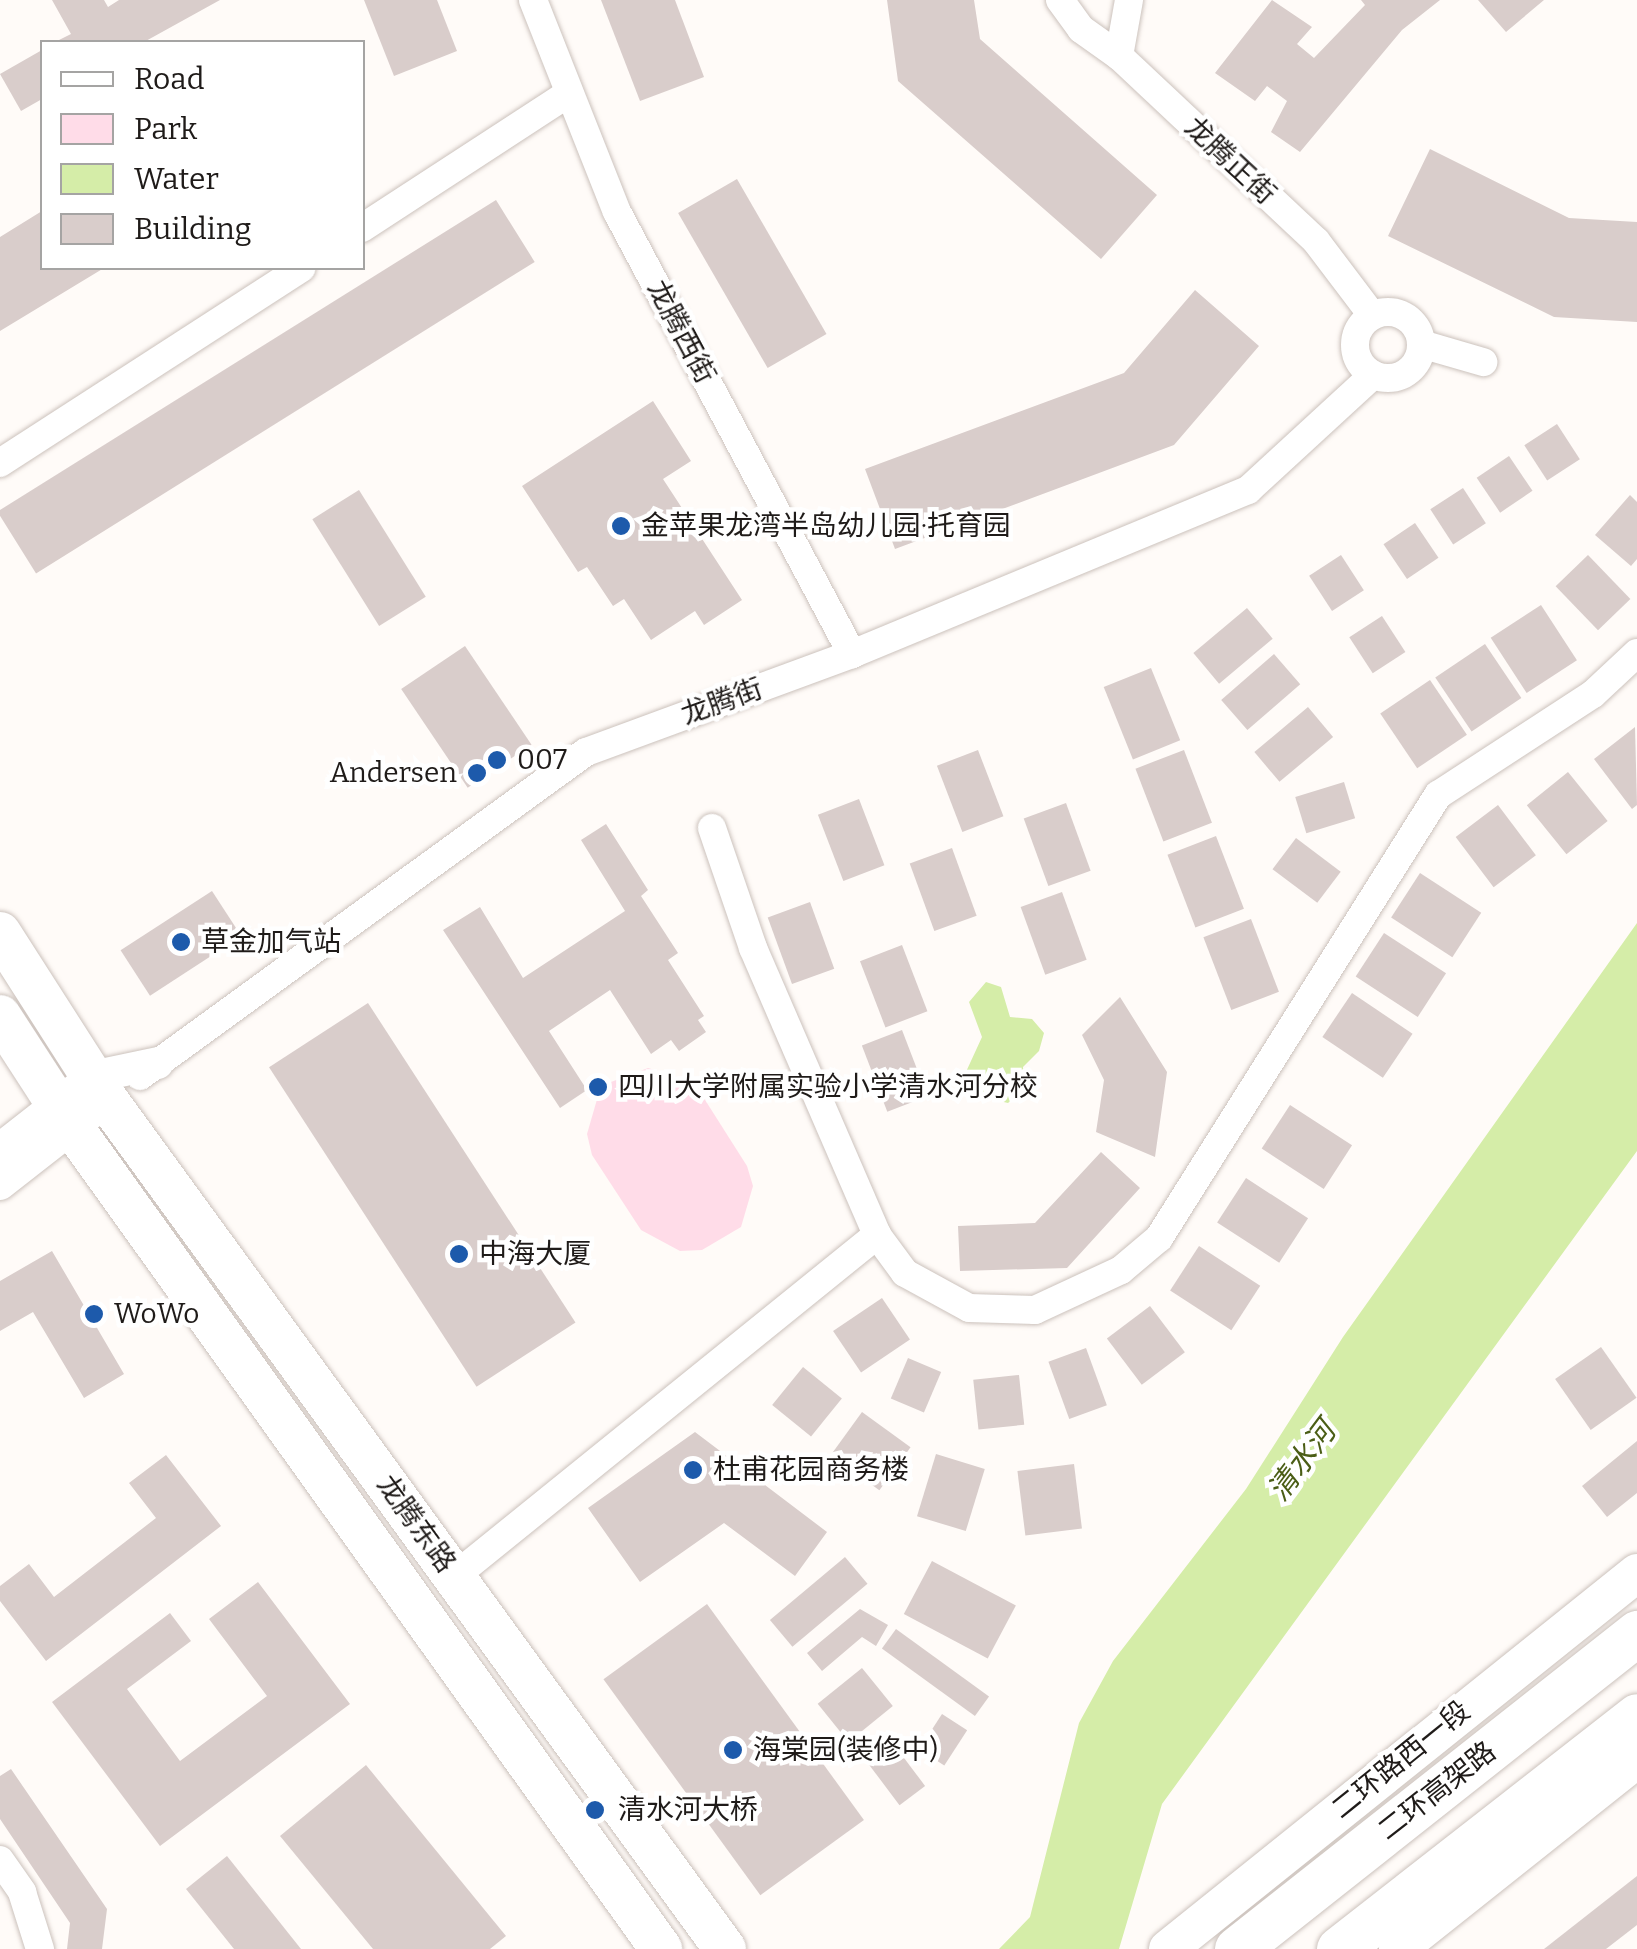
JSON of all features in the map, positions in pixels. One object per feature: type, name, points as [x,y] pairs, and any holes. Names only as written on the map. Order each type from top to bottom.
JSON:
[{"type":"highway","name":"二环高架路","points":[[1237,1949],[1637,1633]]},
{"type":"highway","points":[[1339,1949],[1637,1716]]},
{"type":"main road","name":"龙腾东路","points":[[0,933],[99,1089],[725,1949]]},
{"type":"main road","name":"龙腾东路","points":[[0,1016],[62,1113],[661,1949]]},
{"type":"main road","name":"二环路西一段","points":[[1168,1949],[1637,1573]]},
{"type":"main road","points":[[1398,1949],[1637,1759]]},
{"type":"street","name":"龙腾西街","points":[[533,0],[616,212],[852,654]]},
{"type":"street","name":"龙腾正街","points":[[1060,0],[1082,29],[1118,56],[1316,241],[1372,316]]},
{"type":"street","points":[[1118,56],[1128,0]]},
{"type":"street","points":[[365,226],[569,93]]},
{"type":"street","points":[[0,464],[298,270]]},
{"type":"street","points":[[1421,344],[1406,373],[1373,375],[1358,361],[1354,340],[1372,316],[1403,315],[1421,344],[1483,362]]},
{"type":"street","name":"龙腾街","points":[[158,1062],[586,752],[852,654],[1248,490],[1373,375]]},
{"type":"street","points":[[712,828],[753,948],[877,1234],[905,1272],[968,1308],[1035,1310],[1121,1270],[1159,1238],[1438,795],[1593,694],[1637,653]]},
{"type":"street","points":[[0,1150],[99,1089],[158,1062]]},
{"type":"street","points":[[0,1184],[62,1113]]},
{"type":"street","points":[[455,1576],[877,1234]]},
{"type":"street","points":[[0,1860],[22,1892],[40,1949]]},
{"type":"green space","points":[[648,1068],[685,1079],[700,1092],[747,1166],[753,1186],[741,1227],[702,1250],[680,1251],[641,1230],[592,1155],[587,1134],[598,1096],[611,1082]]},
{"type":"water","name":"清水河","points":[[1637,923],[1637,1151],[1162,1804],[1119,1949],[999,1949],[1030,1917],[1079,1723],[1113,1661],[1246,1489],[1343,1337]]},
{"type":"water","points":[[986,982],[1001,987],[1010,1017],[1032,1019],[1044,1033],[1039,1051],[1023,1067],[1024,1088],[1008,1103],[978,1096],[965,1074],[982,1037],[969,1002]]},
{"type":"building","points":[[52,0],[104,0],[108,7],[119,0],[220,0],[148,40],[59,40],[71,34]]},
{"type":"building","points":[[364,0],[437,0],[457,51],[394,76]]},
{"type":"building","points":[[601,0],[675,0],[704,77],[640,101]]},
{"type":"building","points":[[887,0],[974,0],[980,39],[1157,195],[1101,259],[898,81]]},
{"type":"building","points":[[1272,0],[1312,27],[1297,44],[1314,58],[1365,5],[1361,0],[1440,0],[1402,30],[1300,152],[1271,132],[1287,101],[1267,86],[1255,101],[1215,73]]},
{"type":"building","points":[[1478,0],[1544,0],[1506,32]]},
{"type":"building","points":[[40,51],[40,100],[21,111],[0,74]]},
{"type":"building","points":[[1430,149],[1569,218],[1637,222],[1637,322],[1554,317],[1388,236]]},
{"type":"building","points":[[737,179],[826,334],[768,368],[678,213]]},
{"type":"building","points":[[496,200],[535,262],[36,574],[0,510]]},
{"type":"building","points":[[40,212],[40,270],[101,270],[0,331],[0,237]]},
{"type":"building","points":[[1195,290],[1259,346],[1174,445],[895,549],[865,469],[1124,373]]},
{"type":"building","name":"金苹果龙湾半岛幼儿园·托育园","points":[[653,401],[691,461],[663,479],[742,600],[704,625],[695,611],[651,640],[624,599],[613,606],[587,567],[578,572],[522,486]]},
{"type":"building","points":[[1557,424],[1580,459],[1547,480],[1524,445]]},
{"type":"building","points":[[1509,456],[1532,491],[1500,513],[1477,478]]},
{"type":"building","points":[[1463,488],[1486,523],[1453,544],[1430,509]]},
{"type":"building","points":[[359,490],[426,597],[379,626],[312,519]]},
{"type":"building","points":[[1630,495],[1637,502],[1637,559],[1631,566],[1595,535]]},
{"type":"building","points":[[1415,523],[1438,558],[1407,579],[1383,544]]},
{"type":"building","points":[[1341,555],[1364,590],[1332,611],[1309,576]]},
{"type":"building","points":[[1588,555],[1630,599],[1598,630],[1556,586]]},
{"type":"building","points":[[1541,605],[1577,660],[1527,693],[1491,638]]},
{"type":"building","points":[[1247,608],[1273,639],[1219,684],[1193,653]]},
{"type":"building","points":[[1382,616],[1405,652],[1373,673],[1349,637]]},
{"type":"building","points":[[1485,644],[1521,698],[1472,731],[1435,678]]},
{"type":"building","points":[[465,646],[532,745],[468,788],[401,689]]},
{"type":"building","points":[[1274,654],[1300,684],[1247,730],[1221,700]]},
{"type":"building","points":[[1151,668],[1180,740],[1133,759],[1104,687]]},
{"type":"building","points":[[1430,680],[1467,735],[1417,768],[1380,714]]},
{"type":"building","points":[[1308,707],[1333,737],[1279,782],[1254,752]]},
{"type":"building","points":[[1635,727],[1637,805],[1632,809],[1594,759]]},
{"type":"building","points":[[978,750],[1003,816],[962,832],[937,766]]},
{"type":"building","points":[[1184,750],[1212,823],[1163,841],[1135,769]]},
{"type":"building","points":[[1568,772],[1608,821],[1566,854],[1527,805]]},
{"type":"building","points":[[1344,782],[1355,818],[1306,833],[1295,797]]},
{"type":"building","points":[[859,799],[884,865],[843,881],[818,815]]},
{"type":"building","points":[[1066,803],[1091,871],[1048,886],[1024,818]]},
{"type":"building","points":[[1498,805],[1536,855],[1494,887],[1456,837]]},
{"type":"building","points":[[606,824],[648,890],[641,896],[678,953],[668,960],[704,1016],[698,1020],[706,1032],[679,1051],[671,1040],[651,1054],[610,990],[549,1031],[587,1090],[560,1108],[443,930],[480,907],[523,978],[625,911],[581,840]]},
{"type":"building","points":[[1216,836],[1244,909],[1195,927],[1167,855]]},
{"type":"building","points":[[1296,838],[1341,872],[1317,903],[1273,869]]},
{"type":"building","points":[[952,848],[977,916],[934,931],[910,863]]},
{"type":"building","points":[[1420,873],[1481,913],[1452,957],[1391,917]]},
{"type":"building","name":"草金加气站","points":[[212,891],[241,936],[150,996],[121,950]]},
{"type":"building","points":[[1062,892],[1087,960],[1045,975],[1021,907]]},
{"type":"building","points":[[810,902],[834,969],[792,984],[768,917]]},
{"type":"building","points":[[1251,919],[1279,992],[1231,1010],[1203,937]]},
{"type":"building","points":[[1384,933],[1446,973],[1418,1017],[1356,977]]},
{"type":"building","points":[[902,945],[927,1011],[885,1027],[860,961]]},
{"type":"building","points":[[1352,993],[1413,1034],[1383,1078],[1322,1037]]},
{"type":"building","points":[[1120,997],[1167,1072],[1155,1157],[1096,1132],[1104,1080],[1082,1035]]},
{"type":"building","points":[[368,1003],[576,1323],[477,1387],[269,1067]]},
{"type":"building","points":[[902,1030],[927,1096],[887,1112],[862,1045]]},
{"type":"building","points":[[1290,1105],[1352,1145],[1324,1189],[1262,1149]]},
{"type":"building","points":[[1101,1152],[1140,1188],[1067,1268],[960,1271],[958,1226],[1035,1223]]},
{"type":"building","points":[[1246,1178],[1308,1218],[1279,1263],[1217,1222]]},
{"type":"building","points":[[1199,1246],[1260,1286],[1231,1330],[1170,1290]]},
{"type":"building","points":[[52,1251],[124,1374],[84,1398],[33,1312],[0,1331],[0,1281]]},
{"type":"building","points":[[882,1298],[910,1339],[861,1372],[833,1331]]},
{"type":"building","points":[[1150,1306],[1185,1352],[1142,1385],[1107,1338]]},
{"type":"building","points":[[1601,1347],[1637,1398],[1591,1430],[1555,1379]]},
{"type":"building","points":[[1086,1348],[1107,1405],[1069,1419],[1048,1362]]},
{"type":"building","points":[[908,1358],[941,1372],[924,1413],[891,1399]]},
{"type":"building","points":[[803,1367],[842,1398],[811,1437],[772,1405]]},
{"type":"building","points":[[1019,1375],[1024,1425],[978,1430],[973,1380]]},
{"type":"building","points":[[862,1412],[911,1447],[879,1490],[831,1455]]},
{"type":"building","name":"杜甫花园商务楼","points":[[695,1432],[827,1532],[795,1576],[724,1523],[640,1582],[588,1508]]},
{"type":"building","points":[[1637,1441],[1637,1493],[1607,1517],[1582,1486]]},
{"type":"building","points":[[936,1454],[985,1469],[966,1531],[917,1516]]},
{"type":"building","points":[[166,1455],[221,1526],[46,1661],[0,1601],[0,1586],[29,1564],[54,1597],[156,1518],[129,1483]]},
{"type":"building","points":[[1074,1464],[1082,1529],[1025,1535],[1017,1471]]},
{"type":"building","points":[[845,1557],[867,1584],[792,1647],[770,1620]]},
{"type":"building","points":[[932,1561],[1016,1606],[988,1659],[904,1614]]},
{"type":"building","points":[[258,1582],[350,1704],[160,1846],[52,1702],[170,1613],[191,1641],[127,1689],[180,1761],[267,1696],[209,1619]]},
{"type":"building","name":"海棠园(装修中)","points":[[707,1604],[864,1820],[760,1895],[603,1679]]},
{"type":"building","points":[[860,1609],[888,1625],[876,1646],[862,1637],[822,1671],[807,1653]]},
{"type":"building","points":[[896,1629],[989,1697],[975,1716],[882,1648]]},
{"type":"building","points":[[862,1668],[893,1706],[849,1742],[818,1704]]},
{"type":"building","points":[[942,1714],[967,1730],[944,1766],[919,1749]]},
{"type":"building","points":[[895,1746],[925,1786],[900,1805],[869,1765]]},
{"type":"building","points":[[366,1765],[506,1936],[490,1949],[373,1949],[280,1836]]},
{"type":"building","points":[[11,1769],[107,1909],[102,1949],[67,1949],[70,1923],[0,1819],[0,1776]]},
{"type":"building","points":[[227,1856],[301,1949],[234,1949],[186,1889]]},
{"type":"building","points":[[1637,1876],[1637,1925],[1606,1949],[1544,1949]]},
{"type":"place","name":"金苹果龙湾半岛幼儿园·托育园","points":[[621,526]]},
{"type":"place","name":"007","points":[[497,760]]},
{"type":"place","name":"Andersen","points":[[477,773]]},
{"type":"place","name":"草金加气站","points":[[181,942]]},
{"type":"place","name":"四川大学附属实验小学清水河分校","points":[[598,1087]]},
{"type":"place","name":"中海大厦","points":[[459,1254]]},
{"type":"place","name":"WoWo","points":[[94,1314]]},
{"type":"place","name":"杜甫花园商务楼","points":[[693,1470]]},
{"type":"place","name":"海棠园(装修中)","points":[[733,1750]]},
{"type":"place","name":"清水河大桥","points":[[595,1810]]}]
